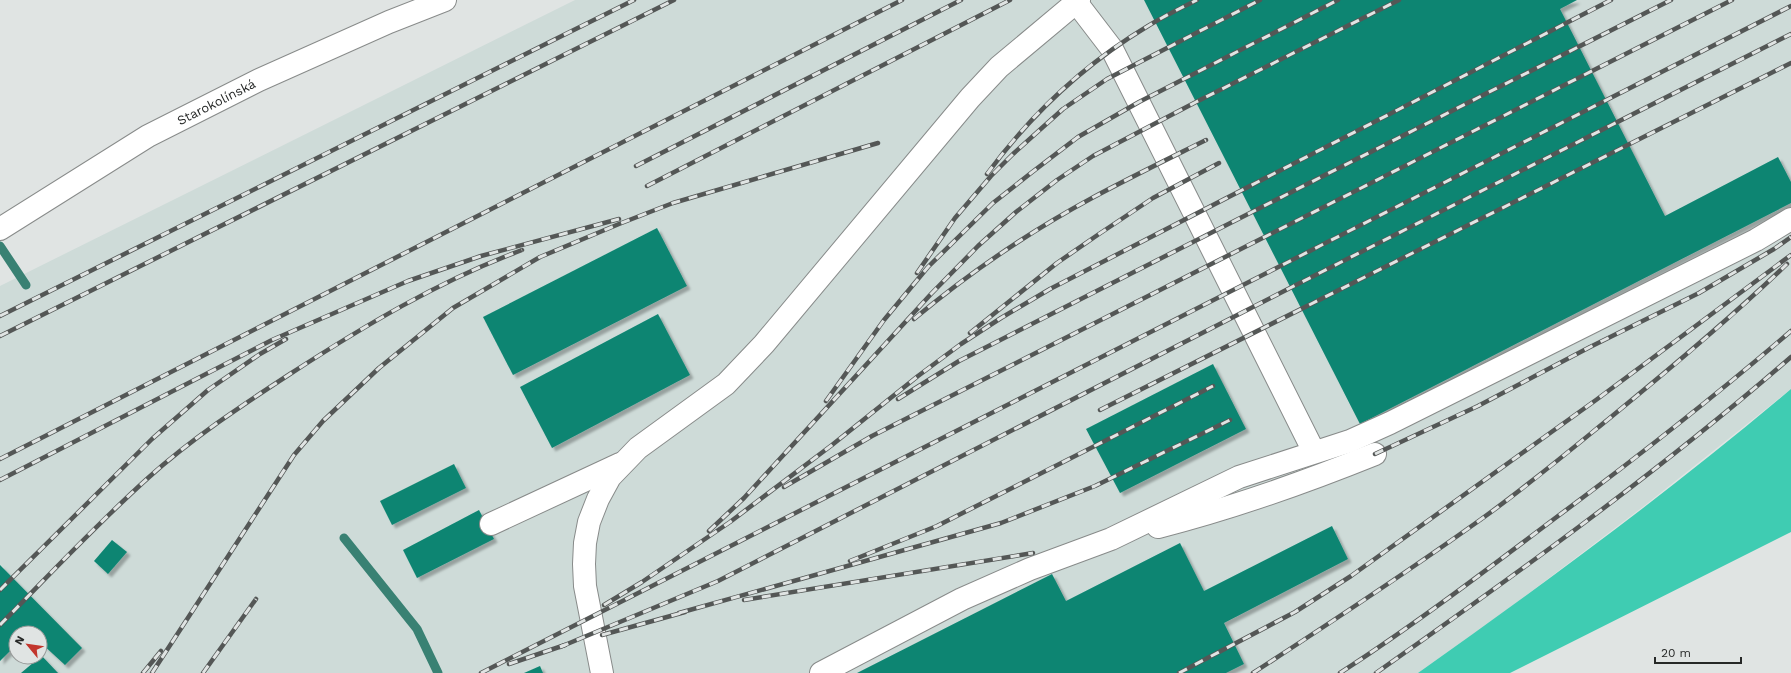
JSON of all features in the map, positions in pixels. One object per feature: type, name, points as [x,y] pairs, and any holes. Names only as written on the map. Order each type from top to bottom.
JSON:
[{"type":"street","name":"Starokolínská","points":[[3,227],[148,136],[259,80],[389,22],[445,0]]},
{"type":"street","points":[[602,673],[585,586],[585,543],[589,522],[598,499],[610,477],[638,448],[726,384],[764,344],[970,98],[999,67],[1078,1],[1112,49],[1314,452]]},
{"type":"street","points":[[821,673],[962,599],[1030,569],[1111,539],[1239,477],[1350,440],[1390,423],[1756,240],[1791,219]]},
{"type":"street","points":[[1033,553],[1111,539],[1206,515],[1290,488],[1375,454]]},
{"type":"street","points":[[491,524],[621,464]]},
{"type":"shaded area","points":[[575,0],[1791,0],[1791,389],[1644,506],[1507,610],[1418,673],[0,673],[0,286]]},
{"type":"green space","points":[[1791,389],[1791,532],[1510,673],[1418,673],[1513,605],[1654,500]]},
{"type":"building","points":[[1144,0],[1577,0],[1560,9],[1665,216],[1778,157],[1791,182],[1791,203],[1360,424]]},
{"type":"building","points":[[657,228],[687,286],[513,375],[483,317]]},
{"type":"building","points":[[658,314],[690,375],[552,448],[520,387]]},
{"type":"building","points":[[1213,364],[1246,429],[1120,493],[1086,429]]},
{"type":"building","points":[[454,464],[466,488],[392,525],[380,501]]},
{"type":"building","points":[[479,510],[494,539],[417,578],[403,550]]},
{"type":"building","points":[[1332,526],[1348,559],[1224,623],[1244,664],[1226,673],[857,673],[1052,574],[1066,601],[1180,543],[1204,591]]},
{"type":"building","points":[[112,540],[127,552],[108,574],[94,561]]},
{"type":"building","points":[[0,565],[82,648],[65,665],[48,649],[48,625],[8,625],[8,653],[0,661]]},
{"type":"building","points":[[48,662],[58,673],[21,673],[30,665],[48,665]]},
{"type":"building","points":[[540,666],[543,673],[524,673]]},
{"type":"waterway","points":[[0,246],[26,285]]},
{"type":"waterway","points":[[344,538],[417,629],[438,673]]},
{"type":"railway","points":[[0,316],[634,0]]},
{"type":"railway","points":[[0,336],[674,0]]},
{"type":"railway","points":[[0,459],[902,0]]},
{"type":"railway","points":[[636,166],[961,0]]},
{"type":"railway","points":[[647,186],[1010,0]]},
{"type":"railway","points":[[987,174],[1022,131],[1080,74],[1124,41],[1166,15],[1197,0]]},
{"type":"railway","points":[[917,273],[955,218],[991,176],[1063,109],[1107,79],[1260,0]]},
{"type":"railway","points":[[826,401],[884,320],[928,267],[993,203],[1031,173],[1078,137],[1139,102],[1338,0]]},
{"type":"railway","points":[[709,531],[744,498],[931,294],[978,246],[1016,212],[1057,180],[1093,156],[1196,102],[1399,0]]},
{"type":"railway","points":[[604,605],[642,582],[730,522],[832,445],[918,376],[961,344],[1001,318],[1050,289],[1611,0]]},
{"type":"railway","points":[[898,399],[959,361],[1671,0]]},
{"type":"railway","points":[[784,487],[872,436],[1732,0]]},
{"type":"railway","points":[[481,673],[1791,6]]},
{"type":"railway","points":[[560,647],[718,581],[1290,288],[1791,34]]},
{"type":"railway","points":[[1100,410],[1791,63]]},
{"type":"railway","points":[[914,319],[956,285],[1022,239],[1106,191],[1206,140]]},
{"type":"railway","points":[[152,673],[294,455],[323,421],[379,368],[453,308],[540,257],[673,203],[878,143]]},
{"type":"railway","points":[[970,333],[1057,263],[1099,234],[1153,198],[1219,163]]},
{"type":"railway","points":[[0,480],[272,340],[408,281],[481,256],[619,219]]},
{"type":"railway","points":[[1375,454],[1478,406],[1590,347],[1699,293],[1774,249],[1791,237]]},
{"type":"railway","points":[[0,625],[129,495],[181,450],[217,423],[290,374],[374,322],[432,290],[491,262],[522,250]]},
{"type":"railway","points":[[1179,673],[1295,612],[1351,576],[1596,400],[1791,255]]},
{"type":"railway","points":[[1253,673],[1396,579],[1452,540],[1563,457],[1723,323],[1787,264]]},
{"type":"railway","points":[[1340,673],[1448,598],[1614,474],[1704,404],[1791,331]]},
{"type":"railway","points":[[0,590],[152,439],[208,390],[260,354],[286,339]]},
{"type":"railway","points":[[1376,673],[1535,559],[1640,481],[1791,357]]},
{"type":"railway","points":[[850,561],[937,526],[1213,386]]},
{"type":"railway","points":[[679,613],[1001,523],[1095,486],[1230,420]]},
{"type":"railway","points":[[744,600],[1033,553]]},
{"type":"railway","points":[[203,673],[256,599]]},
{"type":"railway","points":[[602,635],[685,612]]},
{"type":"railway","points":[[509,664],[565,645]]},
{"type":"railway","points":[[143,673],[161,651]]}]
